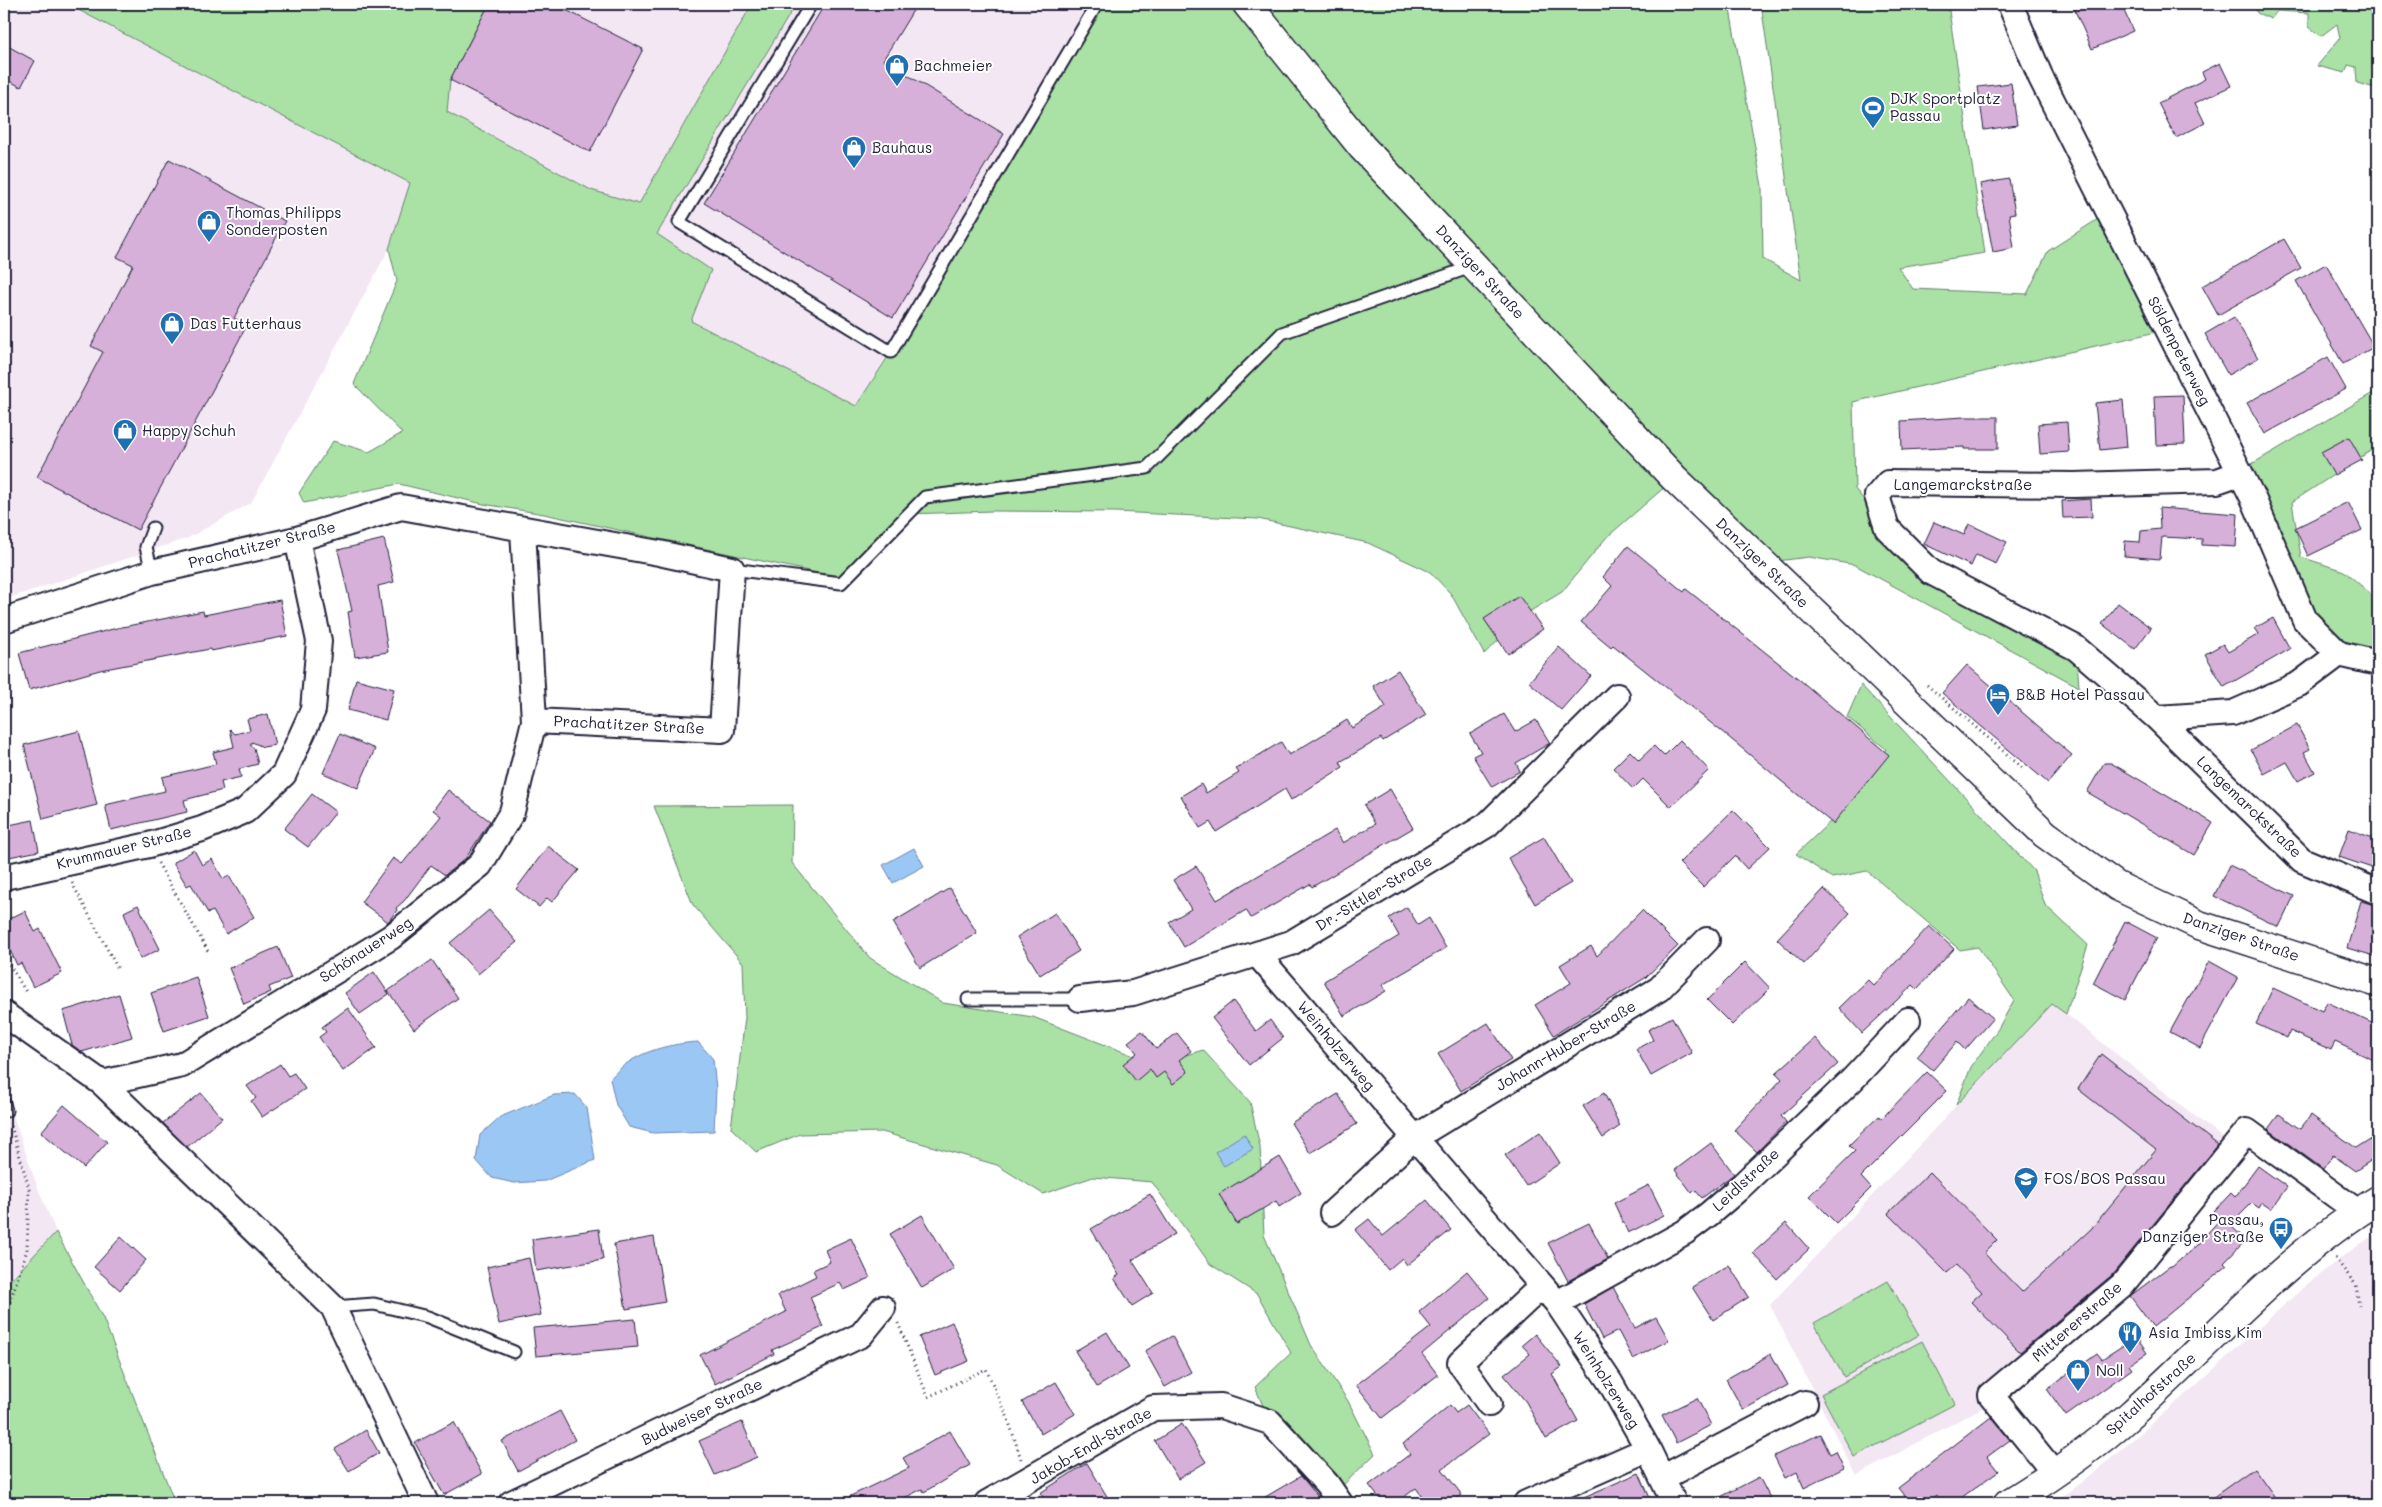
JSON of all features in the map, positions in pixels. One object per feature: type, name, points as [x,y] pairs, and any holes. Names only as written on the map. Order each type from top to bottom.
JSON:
[{"type":"street","name":"Danziger Straße","points":[[1247,4],[1362,147],[1674,478],[2045,834],[2117,886],[2199,925],[2378,983]]},
{"type":"street","name":"Söldenpeterweg","points":[[2010,4],[2041,78],[2240,473],[2305,620],[2339,654]]},
{"type":"street","name":"Langemarckstraße","points":[[2240,473],[2216,481],[2084,485],[1888,483],[1876,496],[1887,528],[1932,572],[2076,648],[2157,718],[2302,860],[2378,892]]},
{"type":"street","name":"Prachatitzer Straße","points":[[4,620],[152,572],[296,539],[401,507],[659,553],[732,569],[722,730],[534,721],[523,530]]},
{"type":"street","name":"Krummauer Straße","points":[[4,877],[149,845],[202,829],[245,811],[284,774],[313,710],[319,641],[296,539]]},
{"type":"street","points":[[2157,718],[2233,713],[2299,684],[2339,654],[2378,664]]},
{"type":"street","name":"Dr.-Sittler-Straße","points":[[1080,999],[1133,993],[1291,943],[1487,825],[1617,696]]},
{"type":"street","name":"Schönauerweg","points":[[102,1083],[182,1065],[391,937],[480,865],[512,812],[534,721]]},
{"type":"street","name":"Johann-Huber-Straße","points":[[1414,1138],[1659,989],[1708,940]]},
{"type":"street","name":"Weinholzerweg","points":[[1257,954],[1549,1295],[1610,1382],[1648,1449],[1674,1503]]},
{"type":"street","points":[[4,1014],[102,1083],[333,1306],[426,1503]]},
{"type":"street","name":"Leidlstraße","points":[[1549,1295],[1685,1232],[1709,1214],[1738,1190],[1852,1080],[1908,1020]]},
{"type":"street","name":"Mittererstraße","points":[[2055,1474],[1991,1395],[2122,1285],[2247,1131],[2368,1206]]},
{"type":"street","points":[[1332,1213],[1414,1138]]},
{"type":"street","name":"Spitalhofstraße","points":[[2009,1503],[2055,1474],[2128,1417],[2320,1240],[2368,1206]]},
{"type":"street","points":[[1489,1404],[1460,1363],[1549,1295]]},
{"type":"street","name":"Budweiser Straße","points":[[511,1503],[861,1335],[883,1308]]},
{"type":"street","points":[[1662,1478],[1805,1403]]},
{"type":"street","name":"Jakob-Endl-Straße","points":[[987,1503],[1028,1482],[1153,1408],[1222,1406],[1270,1422],[1327,1484],[1340,1503]]},
{"type":"street","points":[[1526,1503],[1648,1449]]},
{"type":"lane","points":[[811,4],[679,222],[891,352],[1097,4]]},
{"type":"lane","points":[[732,569],[841,583],[925,497],[1147,468],[1282,333],[1474,266]]},
{"type":"lane","points":[[152,572],[146,547],[153,528]]},
{"type":"lane","points":[[968,999],[1080,999]]},
{"type":"lane","points":[[333,1306],[374,1304],[428,1317],[514,1352]]},
{"type":"path","points":[[1927,685],[1990,737],[2025,770]]},
{"type":"path","points":[[160,866],[179,903],[208,951]]},
{"type":"path","points":[[73,885],[119,971]]},
{"type":"path","points":[[4,956],[26,992]]},
{"type":"path","points":[[4,1310],[9,1304],[27,1250],[29,1188],[5,1107]]},
{"type":"path","points":[[2320,1240],[2356,1285],[2359,1306]]},
{"type":"path","points":[[883,1308],[901,1326],[928,1397],[986,1369],[1008,1416],[1028,1482]]},
{"type":"shaded area","points":[[4,4],[67,4],[410,183],[389,249],[251,503],[188,538],[4,600]]},
{"type":"shaded area","points":[[489,4],[752,4],[639,204],[591,190],[447,112],[450,80]]},
{"type":"shaded area","points":[[796,4],[1091,4],[1081,43],[856,406],[691,321],[657,234]]},
{"type":"shaded area","name":"FOS/BOS Passau","points":[[2052,1003],[2229,1143],[2139,1256],[1987,1405],[1856,1476],[1770,1305]]},
{"type":"shaded area","points":[[4,1089],[37,1186],[56,1232],[4,1287]]},
{"type":"shaded area","points":[[2378,1232],[2378,1503],[2053,1503],[2094,1473],[2193,1388],[2305,1286]]},
{"type":"green space","points":[[67,4],[489,4],[450,80],[447,112],[591,190],[639,204],[752,4],[796,4],[657,234],[711,270],[691,321],[856,406],[891,352],[1097,4],[1230,4],[1359,144],[1267,4],[1729,4],[1762,186],[1763,259],[1801,280],[1761,4],[1948,4],[1985,253],[1898,267],[1913,289],[2027,294],[2048,251],[2109,212],[2169,329],[1853,402],[1855,489],[1887,528],[1931,572],[2076,648],[2079,687],[1855,565],[1809,557],[1761,563],[1674,479],[1606,538],[1562,592],[1529,612],[1484,654],[1451,594],[1430,572],[1368,543],[1258,519],[1115,512],[992,511],[910,514],[850,580],[544,514],[483,504],[399,484],[304,503],[299,493],[333,441],[369,452],[402,433],[354,384],[397,281],[389,249],[410,183]]},
{"type":"green space","points":[[2253,4],[2368,4],[2378,10],[2378,87],[2375,88],[2357,83],[2356,67],[2348,65],[2345,73],[2317,66],[2340,38],[2337,24],[2321,36],[2309,27],[2309,13],[2277,11],[2271,19],[2257,13]]},
{"type":"green space","points":[[2378,390],[2378,438],[2372,450],[2292,502],[2301,557],[2344,571],[2378,600],[2378,649],[2339,640],[2309,608],[2245,468]]},
{"type":"green space","points":[[1861,685],[2034,871],[2045,905],[2088,945],[2066,1014],[2052,1004],[1956,1105],[1971,1067],[1998,1029],[2014,1000],[1978,947],[1960,950],[1867,871],[1832,878],[1796,854],[1851,802],[1886,749],[1847,717]]},
{"type":"green space","points":[[793,805],[792,863],[870,958],[943,1003],[1033,1017],[1155,1064],[1203,1050],[1250,1102],[1260,1147],[1264,1235],[1311,1345],[1348,1401],[1375,1454],[1338,1490],[1267,1415],[1255,1387],[1291,1353],[1257,1294],[1210,1264],[1152,1182],[1093,1177],[1043,1194],[997,1165],[882,1132],[800,1134],[756,1152],[731,1128],[745,1018],[743,963],[693,905],[654,806]]},
{"type":"green space","points":[[56,1232],[103,1318],[175,1503],[4,1503],[4,1287]]},
{"type":"green space","points":[[1888,1281],[1919,1335],[1844,1377],[1814,1323]]},
{"type":"green space","points":[[1922,1341],[1955,1404],[1854,1457],[1821,1394]]},
{"type":"water","points":[[914,848],[924,866],[893,883],[883,865]]},
{"type":"water","points":[[698,1042],[713,1059],[716,1089],[714,1131],[653,1133],[629,1127],[616,1105],[610,1079],[618,1070],[639,1056],[674,1045]]},
{"type":"water","points":[[575,1094],[587,1108],[595,1160],[545,1181],[514,1183],[492,1178],[476,1160],[480,1135],[500,1117],[554,1095]]},
{"type":"water","points":[[1244,1134],[1253,1149],[1224,1166],[1215,1152]]},
{"type":"building","points":[[489,4],[554,4],[643,49],[590,152],[450,80]]},
{"type":"building","name":"Bauhaus","points":[[825,4],[917,4],[883,60],[1004,134],[893,318],[704,203]]},
{"type":"building","points":[[2072,4],[2121,4],[2133,31],[2092,49]]},
{"type":"building","points":[[4,44],[35,61],[21,87],[4,78]]},
{"type":"building","points":[[2220,63],[2231,86],[2195,103],[2205,123],[2176,138],[2158,103],[2205,79],[2202,72]]},
{"type":"building","points":[[2011,83],[2017,125],[1984,130],[1978,87]]},
{"type":"building","points":[[169,159],[285,221],[234,318],[247,325],[138,530],[37,477],[103,352],[91,346],[133,265],[117,257]]},
{"type":"building","points":[[2009,179],[2015,213],[2009,214],[2014,248],[1993,252],[1980,184]]},
{"type":"building","points":[[2284,239],[2301,268],[2218,315],[2202,286]]},
{"type":"building","points":[[2326,264],[2374,347],[2343,364],[2296,281]]},
{"type":"building","points":[[2234,317],[2258,358],[2228,375],[2205,334]]},
{"type":"building","points":[[2328,357],[2346,389],[2265,434],[2247,403]]},
{"type":"building","points":[[2183,395],[2185,444],[2156,445],[2154,396]]},
{"type":"building","points":[[2123,400],[2127,447],[2100,450],[2095,403]]},
{"type":"building","points":[[1998,417],[1998,449],[1964,449],[1964,447],[1902,450],[1901,421]]},
{"type":"building","points":[[2067,422],[2069,452],[2040,454],[2038,424]]},
{"type":"building","points":[[2349,437],[2362,460],[2334,475],[2321,452]]},
{"type":"building","points":[[2091,499],[2092,517],[2063,518],[2062,501]]},
{"type":"building","points":[[2348,502],[2362,530],[2308,556],[2295,528]]},
{"type":"building","points":[[2159,508],[2238,514],[2236,547],[2202,545],[2202,539],[2162,537],[2160,559],[2124,556],[2125,541],[2140,542],[2141,531],[2160,529]]},
{"type":"building","points":[[1934,522],[1964,535],[1969,524],[2007,542],[1996,564],[1976,555],[1971,566],[1924,544]]},
{"type":"building","points":[[384,539],[394,582],[378,586],[388,652],[355,657],[348,612],[352,611],[338,550]]},
{"type":"building","points":[[1628,546],[1684,592],[1686,589],[1800,680],[1889,755],[1833,824],[1726,735],[1613,645],[1611,647],[1581,622],[1612,586],[1603,577]]},
{"type":"building","points":[[1519,596],[1543,629],[1508,654],[1484,619]]},
{"type":"building","points":[[280,600],[287,636],[100,670],[29,690],[19,653],[117,628],[203,611],[204,615]]},
{"type":"building","points":[[2118,603],[2151,628],[2135,649],[2102,624]]},
{"type":"building","points":[[2273,618],[2290,649],[2224,687],[2205,654],[2223,644],[2228,652],[2259,634],[2255,628]]},
{"type":"building","points":[[1559,647],[1591,676],[1561,710],[1529,682]]},
{"type":"building","name":"B&B Hotel Passau","points":[[1967,665],[2072,755],[2048,783],[1942,693]]},
{"type":"building","points":[[1398,670],[1426,715],[1383,741],[1381,738],[1340,762],[1343,767],[1291,800],[1285,789],[1216,832],[1210,822],[1200,828],[1181,796],[1201,784],[1206,793],[1239,773],[1236,769],[1281,742],[1289,755],[1347,720],[1352,728],[1386,707],[1373,686]]},
{"type":"building","points":[[356,679],[394,689],[386,720],[348,710]]},
{"type":"building","points":[[268,714],[275,745],[263,747],[252,742],[250,745],[254,748],[258,764],[239,769],[241,777],[221,782],[223,790],[184,800],[187,812],[111,830],[105,805],[165,791],[162,777],[216,764],[213,752],[234,747],[230,729],[235,734],[250,730],[247,719]]},
{"type":"building","points":[[1504,714],[1515,732],[1536,720],[1550,743],[1516,763],[1520,771],[1492,787],[1473,756],[1481,752],[1470,734]]},
{"type":"building","points":[[2297,725],[2310,749],[2304,752],[2315,772],[2298,781],[2287,762],[2264,774],[2251,750]]},
{"type":"building","points":[[79,731],[97,805],[43,819],[24,745]]},
{"type":"building","points":[[340,734],[375,749],[358,788],[323,773]]},
{"type":"building","points":[[1680,740],[1709,770],[1671,807],[1643,779],[1633,789],[1613,768],[1630,751],[1639,760],[1654,746],[1664,756]]},
{"type":"building","points":[[2104,763],[2111,763],[2213,823],[2194,855],[2087,792]]},
{"type":"building","points":[[1390,789],[1413,828],[1312,887],[1310,884],[1251,918],[1246,910],[1184,947],[1169,922],[1191,909],[1173,880],[1196,866],[1217,900],[1335,830],[1343,843],[1375,824],[1364,805]]},
{"type":"building","points":[[448,790],[490,821],[466,858],[445,875],[431,865],[404,901],[396,908],[397,910],[388,922],[361,902],[393,858],[402,864],[441,816],[433,810]]},
{"type":"building","points":[[312,794],[336,812],[308,847],[284,829]]},
{"type":"building","points":[[1733,810],[1770,847],[1747,869],[1735,856],[1703,887],[1679,863]]},
{"type":"building","points":[[33,820],[39,851],[4,858],[4,826]]},
{"type":"building","points":[[2349,829],[2378,840],[2378,870],[2339,857]]},
{"type":"building","points":[[1544,837],[1571,883],[1535,904],[1508,858]]},
{"type":"building","points":[[548,846],[579,870],[552,902],[547,898],[539,907],[516,889]]},
{"type":"building","points":[[194,850],[202,865],[212,859],[223,879],[229,876],[254,917],[226,934],[213,911],[208,913],[191,884],[187,886],[173,863]]},
{"type":"building","points":[[2229,865],[2294,896],[2279,927],[2214,896]]},
{"type":"building","points":[[950,888],[977,933],[920,968],[893,922]]},
{"type":"building","points":[[1824,889],[1850,913],[1804,964],[1777,939]]},
{"type":"building","points":[[2361,901],[2378,906],[2378,957],[2347,948]]},
{"type":"building","points":[[138,905],[160,949],[140,959],[124,912]]},
{"type":"building","points":[[1407,907],[1418,925],[1429,918],[1446,948],[1382,985],[1386,991],[1344,1016],[1324,981],[1399,936],[1389,918]]},
{"type":"building","points":[[489,910],[517,942],[478,974],[450,943]]},
{"type":"building","points":[[1642,910],[1678,946],[1645,978],[1554,1035],[1535,1005],[1571,983],[1560,965],[1591,946],[1597,956]]},
{"type":"building","points":[[25,911],[35,932],[40,929],[62,973],[33,987],[21,963],[17,965],[4,938],[4,921]]},
{"type":"building","points":[[1055,913],[1079,951],[1040,975],[1017,937]]},
{"type":"building","points":[[2125,921],[2157,938],[2125,1000],[2093,983]]},
{"type":"building","points":[[1929,926],[1954,949],[1917,989],[1913,985],[1862,1033],[1839,1008],[1868,980],[1874,986]]},
{"type":"building","points":[[278,947],[291,978],[269,987],[271,992],[244,1004],[229,968]]},
{"type":"building","points":[[432,960],[458,998],[414,1029],[388,991]]},
{"type":"building","points":[[2209,961],[2238,977],[2200,1048],[2170,1032]]},
{"type":"building","points":[[1745,962],[1770,988],[1732,1025],[1707,1000]]},
{"type":"building","points":[[374,972],[389,994],[360,1014],[345,993]]},
{"type":"building","points":[[196,977],[209,1016],[164,1031],[151,993]]},
{"type":"building","points":[[2273,988],[2322,1011],[2327,1002],[2378,1026],[2378,1062],[2335,1042],[2331,1050],[2290,1031],[2287,1038],[2256,1024]]},
{"type":"building","points":[[119,994],[132,1037],[82,1052],[72,1045],[63,1011]]},
{"type":"building","points":[[1968,997],[1993,1018],[1965,1050],[1957,1042],[1933,1070],[1917,1057]]},
{"type":"building","points":[[1233,1001],[1256,1031],[1270,1020],[1283,1038],[1249,1065],[1212,1018]]},
{"type":"building","points":[[348,1008],[376,1048],[343,1071],[319,1037],[326,1032],[322,1027]]},
{"type":"building","points":[[1672,1017],[1692,1053],[1651,1076],[1636,1049],[1653,1040],[1648,1030]]},
{"type":"building","points":[[1488,1023],[1511,1060],[1461,1091],[1438,1054]]},
{"type":"building","points":[[1142,1031],[1156,1049],[1177,1033],[1191,1051],[1179,1060],[1188,1072],[1173,1084],[1164,1072],[1156,1078],[1150,1069],[1136,1081],[1123,1064],[1137,1053],[1128,1042]]},
{"type":"building","points":[[1815,1038],[1838,1064],[1781,1116],[1786,1122],[1757,1152],[1734,1130],[1782,1079],[1776,1073]]},
{"type":"building","points":[[2101,1054],[2218,1145],[2112,1275],[2020,1352],[1971,1302],[1982,1292],[1956,1265],[1947,1273],[1888,1213],[1930,1172],[1997,1240],[1984,1253],[2022,1292],[2091,1229],[2156,1150],[2078,1089]]},
{"type":"building","points":[[280,1064],[288,1076],[294,1073],[305,1089],[262,1117],[251,1101],[256,1098],[247,1086]]},
{"type":"building","points":[[1927,1072],[1947,1091],[1861,1177],[1871,1188],[1836,1223],[1809,1196],[1855,1151],[1849,1145],[1879,1116],[1881,1119]]},
{"type":"building","points":[[201,1093],[222,1118],[187,1147],[163,1123]]},
{"type":"building","points":[[1604,1093],[1620,1126],[1603,1138],[1583,1106]]},
{"type":"building","points":[[1338,1094],[1357,1124],[1310,1153],[1291,1123]]},
{"type":"building","points":[[64,1105],[107,1142],[84,1168],[41,1132]]},
{"type":"building","points":[[2279,1114],[2300,1129],[2311,1115],[2356,1148],[2378,1134],[2378,1156],[2355,1171],[2333,1155],[2323,1169],[2268,1129]]},
{"type":"building","points":[[1540,1132],[1560,1163],[1526,1186],[1505,1155]]},
{"type":"building","points":[[1711,1143],[1734,1174],[1702,1198],[1695,1190],[1692,1193],[1675,1170]]},
{"type":"building","points":[[1280,1157],[1301,1193],[1279,1207],[1276,1201],[1237,1224],[1219,1194]]},
{"type":"building","points":[[2258,1166],[2287,1187],[2271,1209],[2262,1203],[2259,1208],[2252,1203],[2230,1225],[2246,1240],[2224,1263],[2227,1266],[2153,1327],[2130,1296],[2170,1266],[2172,1267],[2197,1245],[2221,1218],[2214,1211],[2231,1193],[2235,1197]]},
{"type":"building","points":[[1649,1185],[1664,1215],[1628,1233],[1614,1203]]},
{"type":"building","points":[[1150,1194],[1175,1234],[1132,1260],[1153,1293],[1132,1306],[1114,1278],[1119,1275],[1091,1229]]},
{"type":"building","points":[[1427,1200],[1451,1230],[1407,1265],[1402,1258],[1388,1270],[1355,1230],[1369,1219],[1383,1236]]},
{"type":"building","points":[[922,1215],[954,1269],[922,1288],[890,1234]]},
{"type":"building","points":[[1589,1223],[1608,1259],[1568,1281],[1548,1243]]},
{"type":"building","points":[[1786,1223],[1809,1249],[1777,1279],[1753,1253]]},
{"type":"building","points":[[599,1229],[603,1260],[536,1271],[532,1239]]},
{"type":"building","points":[[121,1237],[146,1260],[120,1290],[94,1267]]},
{"type":"building","points":[[654,1237],[665,1302],[626,1309],[614,1244]]},
{"type":"building","points":[[851,1238],[870,1278],[844,1290],[840,1283],[810,1297],[823,1327],[772,1350],[774,1354],[715,1384],[700,1355],[786,1312],[778,1295],[816,1276],[813,1270],[830,1262],[825,1250]]},
{"type":"building","points":[[529,1258],[541,1315],[499,1324],[487,1267]]},
{"type":"building","points":[[1729,1265],[1749,1297],[1713,1320],[1692,1287]]},
{"type":"building","points":[[1467,1271],[1489,1298],[1422,1354],[1438,1375],[1382,1418],[1356,1385],[1431,1327],[1419,1312]]},
{"type":"building","points":[[1613,1287],[1635,1328],[1656,1317],[1669,1340],[1633,1359],[1618,1331],[1602,1339],[1584,1304]]},
{"type":"building","points":[[635,1319],[638,1347],[536,1356],[533,1328]]},
{"type":"building","points":[[952,1322],[969,1361],[935,1375],[919,1337]]},
{"type":"building","points":[[1107,1332],[1129,1368],[1097,1387],[1075,1351]]},
{"type":"building","points":[[1535,1334],[1562,1367],[1552,1374],[1578,1421],[1546,1439],[1526,1402],[1504,1375],[1530,1354],[1522,1345]]},
{"type":"building","points":[[1172,1336],[1191,1372],[1165,1387],[1145,1351]]},
{"type":"building","points":[[2136,1337],[2147,1353],[2129,1365],[2132,1369],[2066,1416],[2047,1389],[2097,1353],[2102,1359]]},
{"type":"building","points":[[1771,1354],[1788,1385],[1743,1410],[1726,1379]]},
{"type":"building","points":[[1056,1382],[1075,1414],[1041,1434],[1022,1402]]},
{"type":"building","points":[[1697,1398],[1711,1425],[1676,1443],[1662,1415]]},
{"type":"building","points":[[1450,1405],[1456,1413],[1467,1405],[1489,1434],[1442,1469],[1462,1495],[1451,1503],[1427,1503],[1416,1488],[1396,1503],[1383,1503],[1369,1485],[1410,1454],[1403,1444]]},
{"type":"building","points":[[560,1411],[575,1440],[518,1471],[502,1441]]},
{"type":"building","points":[[1991,1417],[2010,1440],[1987,1457],[1998,1471],[1954,1503],[1942,1503],[1936,1495],[1926,1503],[1910,1503],[1898,1488]]},
{"type":"building","points":[[454,1422],[482,1474],[444,1495],[415,1443]]},
{"type":"building","points":[[742,1422],[757,1457],[715,1475],[699,1441]]},
{"type":"building","points":[[1182,1424],[1206,1462],[1178,1479],[1155,1441]]},
{"type":"building","points":[[366,1430],[379,1453],[349,1471],[335,1449]]},
{"type":"building","points":[[950,1431],[970,1465],[924,1492],[922,1489],[894,1503],[836,1503],[909,1468],[903,1458]]},
{"type":"building","points":[[1820,1434],[1830,1454],[1836,1451],[1844,1468],[1804,1488],[1797,1472],[1785,1478],[1774,1456]]},
{"type":"building","points":[[1087,1463],[1108,1498],[1100,1503],[1047,1503],[1040,1493]]},
{"type":"building","points":[[2254,1468],[2279,1503],[2205,1503]]},
{"type":"building","points":[[1639,1473],[1650,1498],[1638,1503],[1570,1503]]},
{"type":"building","points":[[1301,1476],[1323,1503],[1255,1503]]},
{"type":"building","points":[[1759,1477],[1770,1498],[1760,1503],[1709,1503]]},
{"type":"place","name":"Bachmeier","points":[[897,87]]},
{"type":"place","name":"DJK Sportplatz Passau","points":[[1873,129]]},
{"type":"place","name":"Bauhaus","points":[[854,169]]},
{"type":"place","name":"Thomas Philipps Sonderposten","points":[[209,243]]},
{"type":"place","name":"Das Futterhaus","points":[[172,345]]},
{"type":"place","name":"Happy Schuh","points":[[125,452]]},
{"type":"place","name":"B&B Hotel Passau","points":[[1998,716]]},
{"type":"place","name":"FOS/BOS Passau","points":[[2026,1200]]},
{"type":"place","name":"Passau, Danziger Straße","points":[[2281,1250]]},
{"type":"place","name":"Asia Imbiss Kim","points":[[2130,1354]]},
{"type":"place","name":"Noll","points":[[2078,1392]]}]
